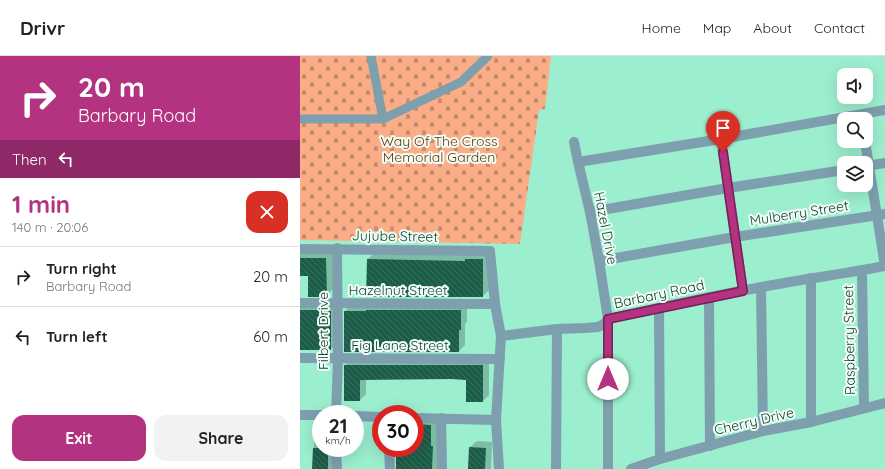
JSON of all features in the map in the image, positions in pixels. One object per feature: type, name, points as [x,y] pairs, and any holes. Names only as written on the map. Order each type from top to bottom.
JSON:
[{"type":"street","points":[[873,114],[885,110]]},
{"type":"street","points":[[578,162],[837,121]]},
{"type":"street","points":[[721,140],[743,291]]},
{"type":"street","name":"Hazel Drive","points":[[574,142],[590,212],[608,319],[608,469]]},
{"type":"street","points":[[873,165],[885,163]]},
{"type":"street","points":[[590,212],[837,171]]},
{"type":"street","points":[[873,185],[881,215],[885,266]]},
{"type":"street","name":"Mulberry Street","points":[[599,261],[735,237],[881,215]]},
{"type":"street","name":"Jujube Street","points":[[300,249],[337,248],[490,251],[495,304]]},
{"type":"street","name":"Filbert Drive","points":[[336,405],[338,359],[337,248]]},
{"type":"street","name":"Barbary Road","points":[[501,336],[557,329],[598,327],[604,324],[608,319],[709,297],[885,266]]},
{"type":"street","name":"Raspberry Street","points":[[862,271],[864,408]]},
{"type":"street","points":[[811,278],[811,422]]},
{"type":"street","points":[[761,287],[763,431]]},
{"type":"street","points":[[709,297],[710,446]]},
{"type":"street","name":"Hazelnut Street","points":[[300,303],[495,304]]},
{"type":"street","points":[[495,304],[501,336],[496,420],[499,469]]},
{"type":"street","points":[[660,308],[660,459]]},
{"type":"street","points":[[556,469],[557,329]]},
{"type":"street","name":"Fig Lane Street","points":[[300,358],[500,359]]},
{"type":"street","name":"Cherry Drive","points":[[631,469],[660,459],[763,431],[811,422],[885,403]]},
{"type":"street","points":[[300,415],[312,415]]},
{"type":"street","points":[[424,418],[496,420]]},
{"type":"street","points":[[441,418],[442,469]]},
{"type":"street","points":[[336,457],[337,469]]},
{"type":"street","points":[[389,457],[390,469]]},
{"type":"lane","points":[[371,56],[383,119]]},
{"type":"lane","points":[[300,119],[383,119],[461,82],[488,56]]},
{"type":"green space","name":"Way Of The Cross Memorial Garden","points":[[300,56],[551,56],[545,109],[539,110],[520,244],[300,240]]},
{"type":"building","points":[[300,258],[326,258],[327,297],[308,297],[308,276],[300,276]]},
{"type":"building","points":[[367,259],[465,261],[465,259],[483,259],[483,297],[366,297]]},
{"type":"building","points":[[300,310],[331,311],[331,350],[300,350]]},
{"type":"building","points":[[461,310],[459,352],[344,352],[344,311]]},
{"type":"building","points":[[344,365],[483,365],[483,402],[466,402],[466,380],[451,379],[360,380],[360,401],[344,401]]},
{"type":"building","points":[[424,425],[431,425],[431,446],[433,446],[432,469],[396,469],[396,457],[424,457]]},
{"type":"building","points":[[469,447],[486,448],[485,469],[468,469]]},
{"type":"building","points":[[313,457],[328,457],[328,469],[312,469]]},
{"type":"route","points":[[608,379],[608,319],[684,302],[743,291],[723,152]]}]
